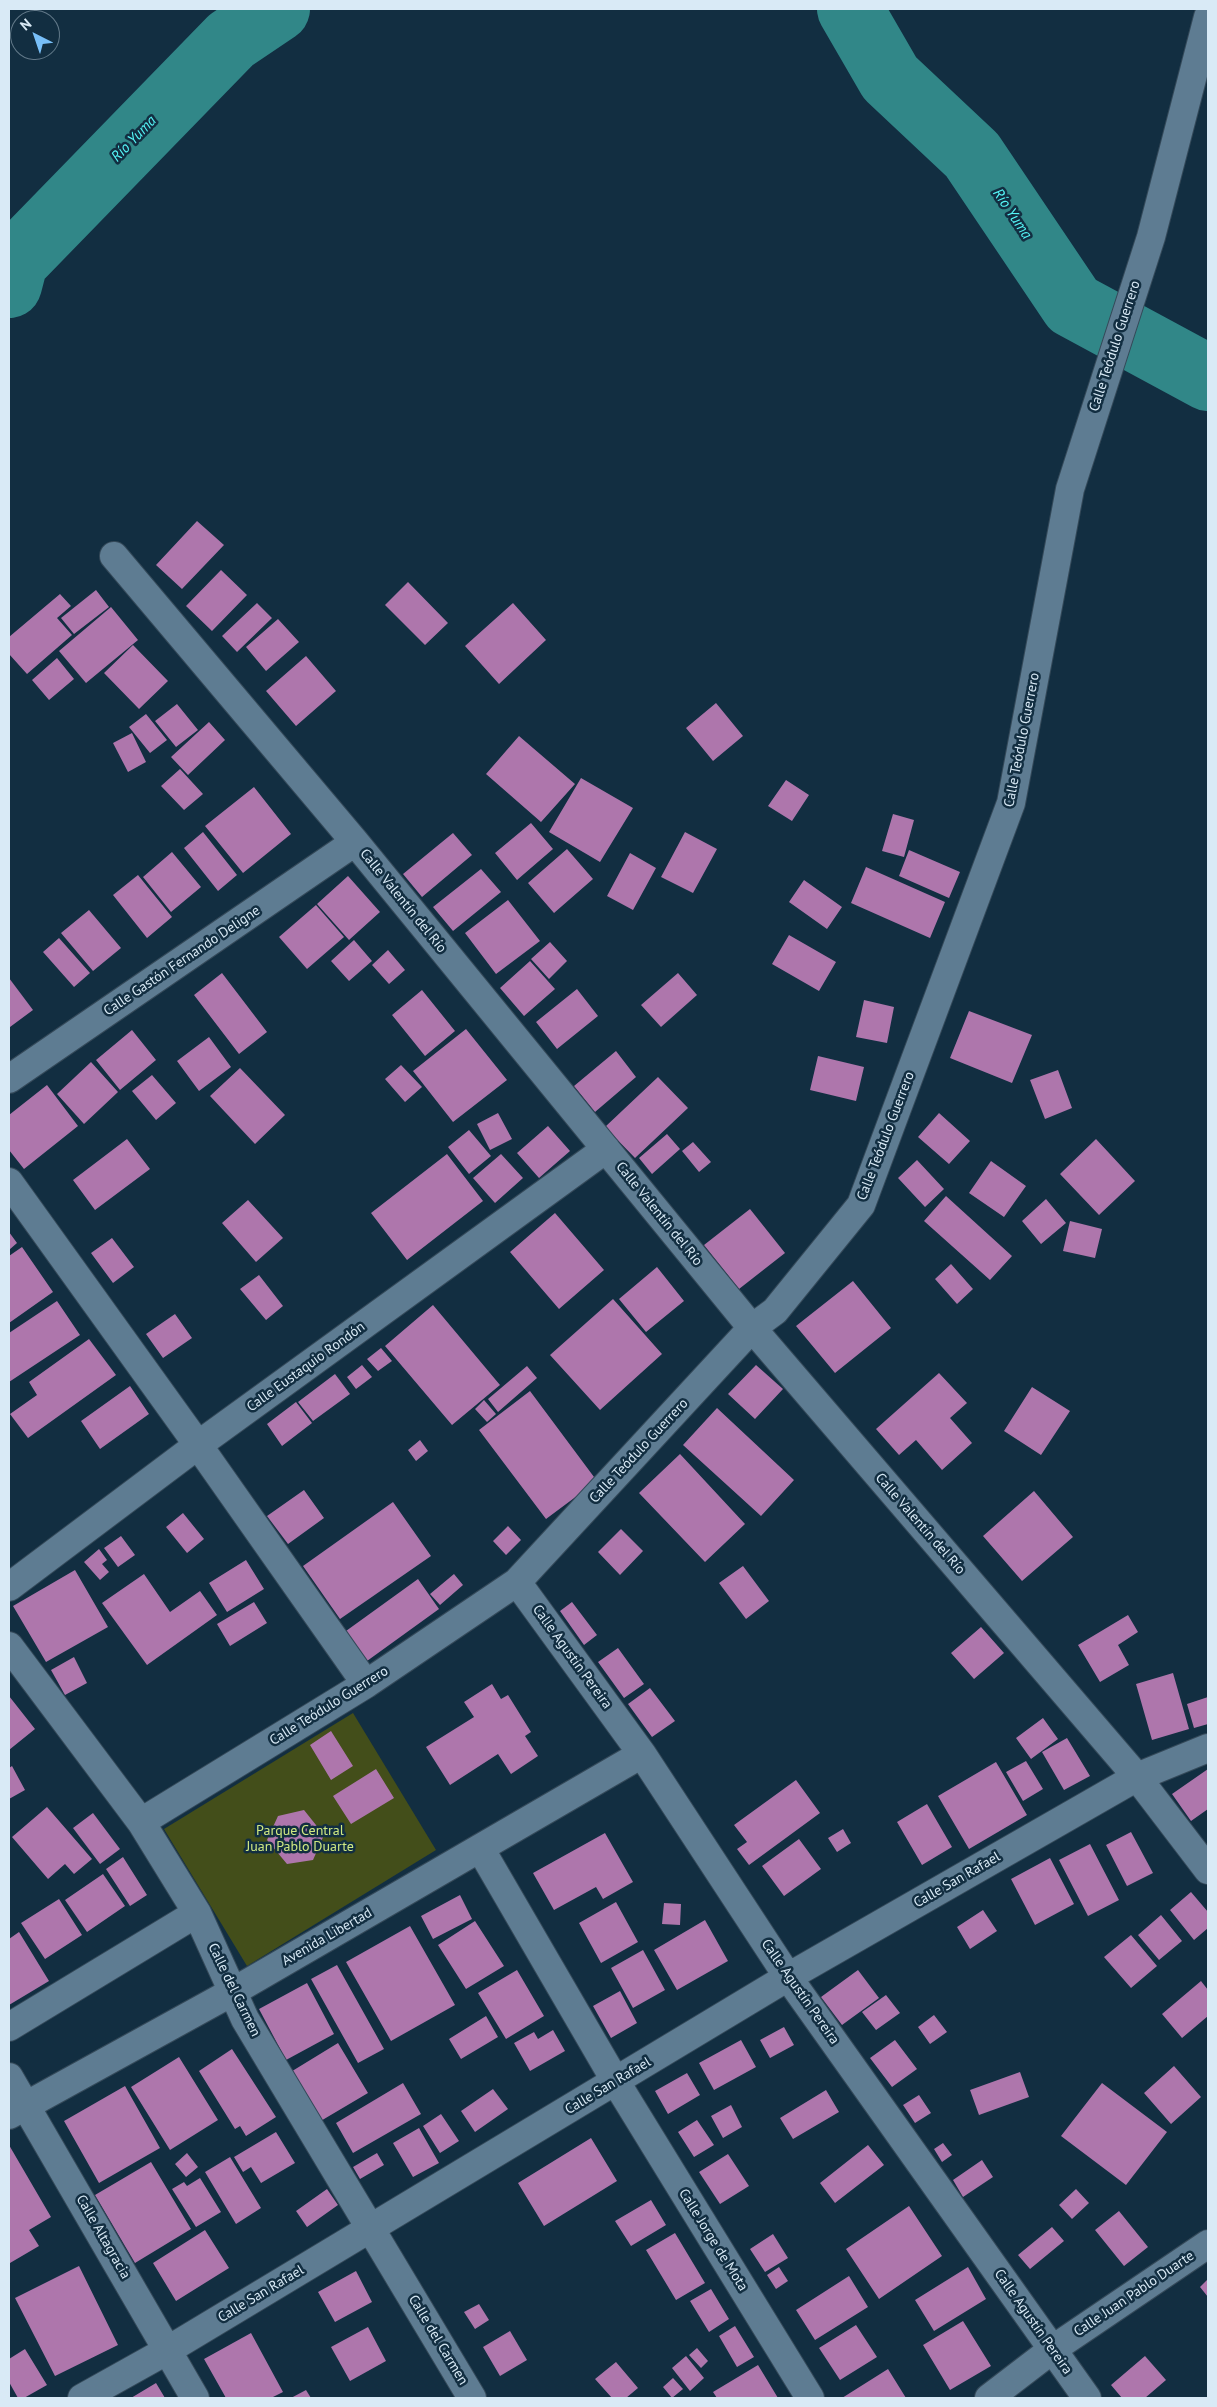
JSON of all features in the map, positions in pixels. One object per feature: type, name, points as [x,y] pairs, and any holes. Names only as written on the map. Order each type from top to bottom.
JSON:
[{"type":"street","name":"Calle Teódulo Guerrero","points":[[141,1822],[366,1684],[517,1582],[752,1328],[775,1311],[861,1205],[1011,803],[1070,489],[1151,237],[1208,17]]},
{"type":"street","name":"Calle Valentín del Río","points":[[114,556],[355,842],[752,1328],[1137,1777],[1208,1870]]},
{"type":"street","name":"Calle Gastón Fernando Deligne","points":[[9,1079],[355,842]]},
{"type":"street","name":"Calle Eustaquio Rondón","points":[[9,1587],[198,1445],[606,1149]]},
{"type":"street","points":[[9,1182],[198,1445],[366,1684]]},
{"type":"street","name":"Calle Agustín Pereira","points":[[517,1582],[642,1754],[788,1977],[1087,2398]]},
{"type":"street","name":"Calle del Carmen","points":[[9,1646],[141,1822],[197,1913],[234,1990],[245,2020],[372,2228],[472,2398]]},
{"type":"street","name":"Calle San Rafael","points":[[82,2398],[168,2350],[788,1977],[1137,1777],[1208,1748]]},
{"type":"street","name":"Avenida Libertad","points":[[17,2110],[234,1990],[642,1754]]},
{"type":"street","name":"Calle Jorge de Mota","points":[[480,1848],[616,2082],[810,2398]]},
{"type":"street","points":[[9,2027],[197,1913]]},
{"type":"street","name":"Calle Altagracia","points":[[9,2076],[17,2110],[168,2350],[196,2398]]},
{"type":"street","name":"Calle Juan Pablo Duarte","points":[[989,2398],[1053,2349],[1208,2244]]},
{"type":"green space","name":"Parque Central Juan Pablo Duarte","points":[[353,1713],[436,1850],[247,1966],[164,1829]]},
{"type":"building","points":[[197,521],[224,545],[182,589],[156,565]]},
{"type":"building","points":[[221,570],[247,595],[212,631],[186,606]]},
{"type":"building","points":[[408,582],[448,623],[425,645],[385,605]]},
{"type":"building","points":[[96,590],[109,607],[74,634],[61,618]]},
{"type":"building","points":[[60,594],[71,606],[57,618],[72,635],[27,674],[9,654],[9,637]]},
{"type":"building","points":[[257,603],[272,618],[237,652],[222,636]]},
{"type":"building","points":[[513,603],[546,640],[499,684],[465,646]]},
{"type":"building","points":[[111,607],[138,640],[86,683],[59,651]]},
{"type":"building","points":[[278,619],[299,642],[266,671],[246,647]]},
{"type":"building","points":[[133,645],[168,681],[139,709],[104,673]]},
{"type":"building","points":[[306,656],[336,691],[296,726],[266,691]]},
{"type":"building","points":[[57,658],[74,679],[49,700],[32,680]]},
{"type":"building","points":[[716,703],[743,736],[713,761],[686,728]]},
{"type":"building","points":[[177,704],[198,730],[176,747],[155,721]]},
{"type":"building","points":[[146,714],[167,740],[150,753],[129,727]]},
{"type":"building","points":[[209,722],[225,740],[188,775],[171,757]]},
{"type":"building","points":[[132,733],[146,762],[128,772],[113,743]]},
{"type":"building","points":[[519,736],[575,784],[541,822],[486,774]]},
{"type":"building","points":[[180,769],[203,794],[184,810],[161,786]]},
{"type":"building","points":[[581,778],[633,808],[600,862],[549,832]]},
{"type":"building","points":[[786,780],[809,795],[792,821],[768,806]]},
{"type":"building","points":[[254,787],[291,834],[243,873],[205,826]]},
{"type":"building","points":[[893,814],[914,820],[904,857],[882,851]]},
{"type":"building","points":[[531,823],[553,849],[517,880],[495,853]]},
{"type":"building","points":[[203,832],[237,875],[218,891],[184,848]]},
{"type":"building","points":[[685,832],[717,849],[693,893],[661,877]]},
{"type":"building","points":[[453,833],[472,855],[422,897],[403,874]]},
{"type":"building","points":[[567,849],[593,879],[554,913],[528,883]]},
{"type":"building","points":[[909,850],[960,872],[949,898],[899,876]]},
{"type":"building","points":[[172,852],[201,887],[171,912],[143,877]]},
{"type":"building","points":[[630,853],[656,868],[633,910],[607,896]]},
{"type":"building","points":[[866,867],[945,902],[930,938],[851,903]]},
{"type":"building","points":[[481,869],[501,892],[453,931],[433,907]]},
{"type":"building","points":[[138,875],[172,917],[147,938],[113,895]]},
{"type":"building","points":[[348,876],[380,912],[349,940],[317,904]]},
{"type":"building","points":[[804,880],[842,907],[827,929],[789,902]]},
{"type":"building","points":[[508,900],[540,941],[496,974],[465,933]]},
{"type":"building","points":[[316,905],[344,937],[307,969],[279,937]]},
{"type":"building","points":[[89,910],[121,948],[93,971],[61,933]]},
{"type":"building","points":[[789,935],[836,962],[819,991],[772,964]]},
{"type":"building","points":[[59,938],[90,973],[74,987],[43,952]]},
{"type":"building","points":[[354,940],[372,961],[349,981],[331,961]]},
{"type":"building","points":[[550,942],[567,961],[549,979],[531,959]]},
{"type":"building","points":[[388,950],[405,970],[389,984],[372,965]]},
{"type":"building","points":[[530,961],[555,989],[524,1016],[500,988]]},
{"type":"building","points":[[222,973],[267,1032],[239,1054],[194,995]]},
{"type":"building","points":[[678,973],[697,995],[661,1027],[641,1005]]},
{"type":"building","points":[[9,978],[33,1010],[10,1027],[9,1026]]},
{"type":"building","points":[[577,989],[598,1016],[557,1049],[536,1022]]},
{"type":"building","points":[[422,990],[455,1031],[425,1056],[392,1015]]},
{"type":"building","points":[[864,1000],[894,1007],[887,1043],[856,1037]]},
{"type":"building","points":[[969,1011],[1032,1035],[1012,1083],[950,1058]]},
{"type":"building","points":[[466,1029],[507,1080],[453,1122],[413,1071]]},
{"type":"building","points":[[132,1030],[156,1060],[120,1090],[96,1060]]},
{"type":"building","points":[[209,1037],[231,1067],[199,1091],[177,1061]]},
{"type":"building","points":[[616,1051],[636,1077],[595,1112],[574,1086]]},
{"type":"building","points":[[818,1056],[864,1067],[856,1101],[810,1090]]},
{"type":"building","points":[[91,1062],[118,1092],[84,1124],[57,1094]]},
{"type":"building","points":[[401,1065],[422,1087],[405,1102],[385,1079]]},
{"type":"building","points":[[240,1068],[285,1115],[255,1144],[210,1096]]},
{"type":"building","points":[[1058,1070],[1072,1108],[1045,1119],[1030,1080]]},
{"type":"building","points":[[152,1075],[176,1103],[156,1120],[132,1091]]},
{"type":"building","points":[[658,1077],[688,1108],[635,1158],[605,1127]]},
{"type":"building","points":[[47,1085],[78,1126],[24,1169],[9,1150],[9,1115]]},
{"type":"building","points":[[498,1113],[512,1139],[490,1150],[477,1124]]},
{"type":"building","points":[[939,1113],[970,1141],[949,1164],[918,1137]]},
{"type":"building","points":[[548,1126],[570,1151],[539,1178],[517,1153]]},
{"type":"building","points":[[469,1130],[491,1156],[469,1174],[448,1147]]},
{"type":"building","points":[[667,1134],[680,1149],[652,1174],[639,1158]]},
{"type":"building","points":[[127,1139],[150,1169],[95,1210],[73,1180]]},
{"type":"building","points":[[1096,1139],[1135,1181],[1099,1215],[1060,1174]]},
{"type":"building","points":[[693,1142],[711,1162],[699,1172],[682,1151]]},
{"type":"building","points":[[447,1154],[483,1201],[407,1260],[371,1213]]},
{"type":"building","points":[[501,1154],[523,1178],[495,1203],[473,1178]]},
{"type":"building","points":[[917,1160],[944,1189],[925,1207],[898,1178]]},
{"type":"building","points":[[991,1161],[1026,1186],[1004,1217],[969,1193]]},
{"type":"building","points":[[946,1196],[1012,1256],[990,1280],[924,1221]]},
{"type":"building","points":[[1046,1199],[1066,1223],[1041,1244],[1022,1221]]},
{"type":"building","points":[[248,1200],[283,1238],[256,1262],[222,1223]]},
{"type":"building","points":[[750,1209],[785,1253],[739,1289],[704,1245]]},
{"type":"building","points":[[555,1213],[604,1270],[559,1309],[510,1252]]},
{"type":"building","points":[[1070,1221],[1102,1229],[1095,1258],[1063,1251]]},
{"type":"building","points":[[9,1232],[17,1243],[9,1250]]},
{"type":"building","points":[[112,1238],[134,1267],[113,1283],[91,1253]]},
{"type":"building","points":[[22,1247],[53,1292],[9,1323],[9,1256]]},
{"type":"building","points":[[951,1264],[973,1289],[957,1304],[935,1279]]},
{"type":"building","points":[[657,1267],[684,1301],[646,1332],[619,1299]]},
{"type":"building","points":[[259,1275],[283,1306],[266,1320],[240,1289]]},
{"type":"building","points":[[853,1281],[891,1328],[835,1373],[796,1326]]},
{"type":"building","points":[[613,1299],[662,1354],[600,1410],[550,1355]]},
{"type":"building","points":[[57,1301],[80,1335],[9,1382],[9,1333]]},
{"type":"building","points":[[433,1305],[500,1385],[452,1425],[385,1346]]},
{"type":"building","points":[[175,1314],[192,1338],[163,1358],[146,1334]]},
{"type":"building","points":[[89,1339],[116,1375],[28,1438],[10,1414],[37,1395],[29,1382]]},
{"type":"building","points":[[381,1348],[392,1361],[378,1371],[367,1359]]},
{"type":"building","points":[[362,1365],[372,1377],[356,1389],[347,1377]]},
{"type":"building","points":[[756,1365],[783,1389],[755,1419],[728,1394]]},
{"type":"building","points":[[527,1366],[537,1378],[498,1412],[488,1399]]},
{"type":"building","points":[[939,1373],[967,1403],[950,1418],[972,1443],[942,1470],[916,1440],[899,1455],[876,1429]]},
{"type":"building","points":[[335,1374],[350,1394],[313,1421],[298,1402]]},
{"type":"building","points":[[130,1386],[149,1414],[100,1449],[81,1421]]},
{"type":"building","points":[[1032,1387],[1070,1411],[1041,1455],[1004,1431]]},
{"type":"building","points":[[530,1391],[597,1481],[546,1519],[479,1430]]},
{"type":"building","points":[[484,1400],[496,1414],[487,1422],[475,1409]]},
{"type":"building","points":[[296,1402],[312,1423],[282,1446],[267,1424]]},
{"type":"building","points":[[717,1408],[794,1480],[761,1516],[683,1445]]},
{"type":"building","points":[[420,1440],[428,1451],[416,1461],[408,1450]]},
{"type":"building","points":[[680,1454],[745,1524],[705,1562],[639,1493]]},
{"type":"building","points":[[304,1490],[324,1518],[288,1544],[267,1516]]},
{"type":"building","points":[[1034,1491],[1073,1537],[1022,1581],[983,1536]]},
{"type":"building","points":[[393,1502],[431,1556],[340,1619],[303,1566]]},
{"type":"building","points":[[183,1513],[204,1539],[187,1553],[166,1527]]},
{"type":"building","points":[[508,1526],[521,1540],[506,1555],[493,1541]]},
{"type":"building","points":[[621,1529],[643,1551],[620,1575],[598,1552]]},
{"type":"building","points":[[121,1536],[135,1555],[118,1567],[104,1548]]},
{"type":"building","points":[[99,1549],[107,1560],[102,1564],[109,1572],[100,1580],[84,1562]]},
{"type":"building","points":[[246,1560],[264,1589],[227,1612],[209,1583]]},
{"type":"building","points":[[743,1566],[769,1601],[746,1619],[719,1583]]},
{"type":"building","points":[[75,1570],[108,1627],[46,1662],[13,1606]]},
{"type":"building","points":[[144,1574],[170,1612],[200,1591],[217,1615],[147,1665],[102,1603]]},
{"type":"building","points":[[454,1574],[463,1585],[440,1605],[430,1594]]},
{"type":"building","points":[[418,1579],[439,1609],[367,1661],[346,1631]]},
{"type":"building","points":[[254,1602],[267,1623],[230,1646],[217,1624]]},
{"type":"building","points":[[572,1602],[597,1635],[584,1645],[560,1611]]},
{"type":"building","points":[[1128,1615],[1138,1632],[1118,1645],[1129,1665],[1100,1682],[1078,1645]]},
{"type":"building","points":[[981,1627],[1004,1653],[974,1679],[951,1653]]},
{"type":"building","points":[[618,1648],[644,1684],[624,1698],[598,1662]]},
{"type":"building","points":[[74,1657],[87,1683],[65,1695],[51,1670]]},
{"type":"building","points":[[1173,1673],[1189,1729],[1152,1740],[1136,1684]]},
{"type":"building","points":[[492,1684],[501,1699],[508,1695],[531,1732],[525,1736],[538,1756],[511,1774],[498,1754],[450,1785],[426,1747],[474,1717],[464,1702]]},
{"type":"building","points":[[650,1688],[675,1721],[652,1737],[628,1704]]},
{"type":"building","points":[[9,1696],[35,1729],[9,1750]]},
{"type":"building","points":[[1208,1697],[1208,1724],[1194,1728],[1187,1704]]},
{"type":"building","points":[[1043,1718],[1058,1739],[1031,1759],[1016,1738]]},
{"type":"building","points":[[331,1731],[353,1766],[331,1780],[310,1745]]},
{"type":"building","points":[[1067,1738],[1090,1776],[1064,1790],[1042,1752]]},
{"type":"building","points":[[1026,1761],[1043,1789],[1023,1801],[1006,1772]]},
{"type":"building","points":[[996,1762],[1027,1815],[969,1849],[938,1796]]},
{"type":"building","points":[[12,1766],[25,1790],[9,1799],[9,1768]]},
{"type":"building","points":[[376,1769],[394,1798],[351,1824],[333,1796]]},
{"type":"building","points":[[1208,1769],[1208,1809],[1191,1821],[1172,1794]]},
{"type":"building","points":[[796,1780],[820,1813],[749,1865],[737,1849],[747,1842],[734,1825]]},
{"type":"building","points":[[927,1804],[952,1847],[922,1865],[897,1822]]},
{"type":"building","points":[[47,1807],[92,1859],[74,1874],[65,1864],[48,1879],[12,1837]]},
{"type":"building","points":[[304,1810],[324,1835],[313,1860],[287,1864],[267,1840],[278,1816]]},
{"type":"building","points":[[93,1813],[120,1849],[100,1864],[73,1828]]},
{"type":"building","points":[[843,1829],[851,1843],[837,1852],[828,1838]]},
{"type":"building","points":[[1131,1832],[1153,1873],[1127,1886],[1106,1845]]},
{"type":"building","points":[[605,1833],[633,1882],[603,1899],[596,1887],[554,1910],[533,1873]]},
{"type":"building","points":[[799,1839],[821,1869],[784,1896],[762,1866]]},
{"type":"building","points":[[1090,1844],[1119,1900],[1088,1916],[1059,1860]]},
{"type":"building","points":[[123,1857],[147,1895],[130,1906],[106,1869]]},
{"type":"building","points":[[1050,1858],[1074,1904],[1035,1925],[1011,1879]]},
{"type":"building","points":[[103,1874],[125,1906],[87,1932],[65,1900]]},
{"type":"building","points":[[1191,1892],[1208,1912],[1208,1928],[1194,1940],[1170,1910]]},
{"type":"building","points":[[460,1895],[472,1919],[433,1939],[421,1916]]},
{"type":"building","points":[[59,1899],[82,1935],[45,1959],[21,1923]]},
{"type":"building","points":[[616,1902],[638,1942],[601,1963],[579,1923]]},
{"type":"building","points":[[664,1903],[681,1904],[680,1925],[662,1924]]},
{"type":"building","points":[[983,1910],[997,1931],[970,1949],[957,1927]]},
{"type":"building","points":[[1161,1915],[1182,1941],[1159,1960],[1138,1935]]},
{"type":"building","points":[[705,1920],[728,1961],[677,1990],[654,1950]]},
{"type":"building","points":[[475,1921],[504,1966],[466,1989],[438,1945]]},
{"type":"building","points":[[410,1926],[455,2005],[391,2041],[346,1962]]},
{"type":"building","points":[[19,1932],[49,1981],[9,2005],[9,1939]]},
{"type":"building","points":[[1131,1935],[1157,1966],[1131,1988],[1104,1957]]},
{"type":"building","points":[[643,1950],[665,1990],[633,2008],[611,1968]]},
{"type":"building","points":[[337,1965],[384,2049],[358,2063],[311,1979]]},
{"type":"building","points":[[517,1970],[544,2016],[506,2039],[478,1993]]},
{"type":"building","points":[[858,1970],[879,1998],[842,2025],[821,1997]]},
{"type":"building","points":[[1201,1981],[1208,1990],[1208,2016],[1182,2038],[1162,2014]]},
{"type":"building","points":[[307,1983],[334,2034],[286,2060],[259,2009]]},
{"type":"building","points":[[620,1991],[637,2023],[611,2038],[593,2006]]},
{"type":"building","points":[[886,1995],[900,2013],[876,2030],[862,2012]]},
{"type":"building","points":[[934,2015],[947,2032],[930,2044],[918,2027]]},
{"type":"building","points":[[486,2016],[498,2037],[461,2059],[449,2039]]},
{"type":"building","points":[[784,2027],[794,2045],[770,2058],[760,2040]]},
{"type":"building","points":[[553,2030],[565,2051],[530,2071],[514,2043],[534,2032],[538,2039]]},
{"type":"building","points":[[741,2040],[756,2067],[714,2090],[699,2063]]},
{"type":"building","points":[[895,2040],[917,2069],[892,2087],[870,2058]]},
{"type":"building","points":[[338,2043],[368,2093],[319,2122],[289,2073]]},
{"type":"building","points":[[232,2049],[276,2117],[246,2136],[240,2126],[235,2129],[199,2071]]},
{"type":"building","points":[[179,2057],[218,2120],[170,2150],[131,2087]]},
{"type":"building","points":[[1174,2066],[1201,2097],[1171,2124],[1144,2093]]},
{"type":"building","points":[[1020,2072],[1029,2097],[979,2115],[970,2090]]},
{"type":"building","points":[[687,2073],[700,2095],[668,2114],[655,2091]]},
{"type":"building","points":[[403,2083],[421,2114],[353,2153],[336,2123]]},
{"type":"building","points":[[1102,2083],[1167,2132],[1126,2185],[1061,2136]]},
{"type":"building","points":[[125,2086],[160,2148],[99,2183],[64,2121]]},
{"type":"building","points":[[493,2089],[508,2109],[475,2132],[461,2111]]},
{"type":"building","points":[[826,2090],[839,2112],[793,2139],[780,2118]]},
{"type":"building","points":[[919,2095],[931,2113],[915,2123],[903,2105]]},
{"type":"building","points":[[731,2105],[742,2127],[723,2138],[711,2116]]},
{"type":"building","points":[[441,2114],[459,2141],[440,2153],[423,2126]]},
{"type":"building","points":[[697,2120],[714,2145],[694,2157],[678,2132]]},
{"type":"building","points":[[419,2128],[439,2163],[413,2177],[393,2143]]},
{"type":"building","points":[[276,2132],[295,2163],[261,2183],[251,2167],[243,2172],[234,2157]]},
{"type":"building","points":[[591,2138],[617,2181],[544,2226],[518,2183]]},
{"type":"building","points":[[943,2143],[952,2155],[942,2162],[934,2149]]},
{"type":"building","points":[[9,2145],[51,2217],[29,2230],[39,2246],[10,2263]]},
{"type":"building","points":[[868,2145],[884,2165],[835,2203],[820,2183]]},
{"type":"building","points":[[187,2153],[198,2167],[186,2177],[175,2164]]},
{"type":"building","points":[[377,2153],[384,2165],[360,2179],[353,2167]]},
{"type":"building","points":[[728,2154],[749,2186],[720,2204],[699,2172]]},
{"type":"building","points":[[230,2157],[261,2208],[236,2224],[205,2172]]},
{"type":"building","points":[[982,2160],[993,2177],[963,2197],[953,2180]]},
{"type":"building","points":[[151,2162],[191,2229],[135,2263],[95,2195]]},
{"type":"building","points":[[200,2178],[221,2212],[196,2227],[172,2189],[184,2182],[187,2186]]},
{"type":"building","points":[[327,2189],[338,2205],[307,2227],[296,2211]]},
{"type":"building","points":[[1076,2189],[1089,2203],[1072,2219],[1059,2205]]},
{"type":"building","points":[[651,2200],[666,2225],[631,2246],[615,2221]]},
{"type":"building","points":[[909,2206],[942,2256],[879,2299],[846,2249]]},
{"type":"building","points":[[1119,2211],[1148,2247],[1124,2266],[1095,2230]]},
{"type":"building","points":[[1052,2227],[1064,2241],[1030,2269],[1018,2255]]},
{"type":"building","points":[[205,2230],[229,2268],[176,2301],[153,2263]]},
{"type":"building","points":[[675,2233],[705,2283],[676,2300],[646,2250]]},
{"type":"building","points":[[773,2234],[788,2258],[765,2272],[750,2249]]},
{"type":"building","points":[[79,2266],[118,2345],[55,2376],[15,2298]]},
{"type":"building","points":[[779,2267],[788,2281],[776,2289],[767,2275]]},
{"type":"building","points":[[968,2267],[986,2299],[934,2331],[915,2300]]},
{"type":"building","points":[[356,2271],[372,2302],[335,2322],[318,2292]]},
{"type":"building","points":[[849,2276],[868,2307],[815,2340],[796,2310]]},
{"type":"building","points":[[1208,2279],[1208,2297],[1200,2287]]},
{"type":"building","points":[[711,2289],[729,2319],[709,2332],[690,2301]]},
{"type":"building","points":[[479,2304],[489,2320],[475,2329],[464,2312]]},
{"type":"building","points":[[963,2321],[991,2366],[950,2390],[923,2345]]},
{"type":"building","points":[[856,2325],[877,2357],[840,2380],[819,2348]]},
{"type":"building","points":[[735,2326],[754,2357],[737,2367],[719,2336]]},
{"type":"building","points":[[368,2327],[386,2361],[350,2381],[331,2347]]},
{"type":"building","points":[[510,2331],[527,2360],[500,2376],[483,2347]]},
{"type":"building","points":[[251,2333],[283,2392],[271,2398],[226,2398],[204,2359]]},
{"type":"building","points":[[697,2348],[708,2361],[701,2368],[689,2355]]},
{"type":"building","points":[[25,2349],[47,2385],[24,2398],[18,2398],[9,2382],[9,2359]]},
{"type":"building","points":[[686,2356],[704,2378],[690,2391],[672,2368]]},
{"type":"building","points":[[1145,2356],[1166,2380],[1145,2398],[1122,2398],[1111,2385]]},
{"type":"building","points":[[616,2362],[638,2388],[626,2398],[612,2398],[595,2379]]},
{"type":"building","points":[[758,2365],[778,2398],[717,2398],[713,2392]]},
{"type":"building","points":[[888,2369],[906,2398],[842,2398]]},
{"type":"building","points":[[673,2378],[683,2389],[672,2398],[663,2387]]},
{"type":"building","points":[[156,2383],[165,2398],[131,2398]]},
{"type":"building","points":[[306,2390],[311,2398],[291,2398]]},
{"type":"waterway","name":"Río Yuma","points":[[9,285],[15,262],[231,40],[277,9]]},
{"type":"waterway","name":"Río Yuma","points":[[850,9],[890,78],[972,155],[1073,305],[1208,378]]}]
